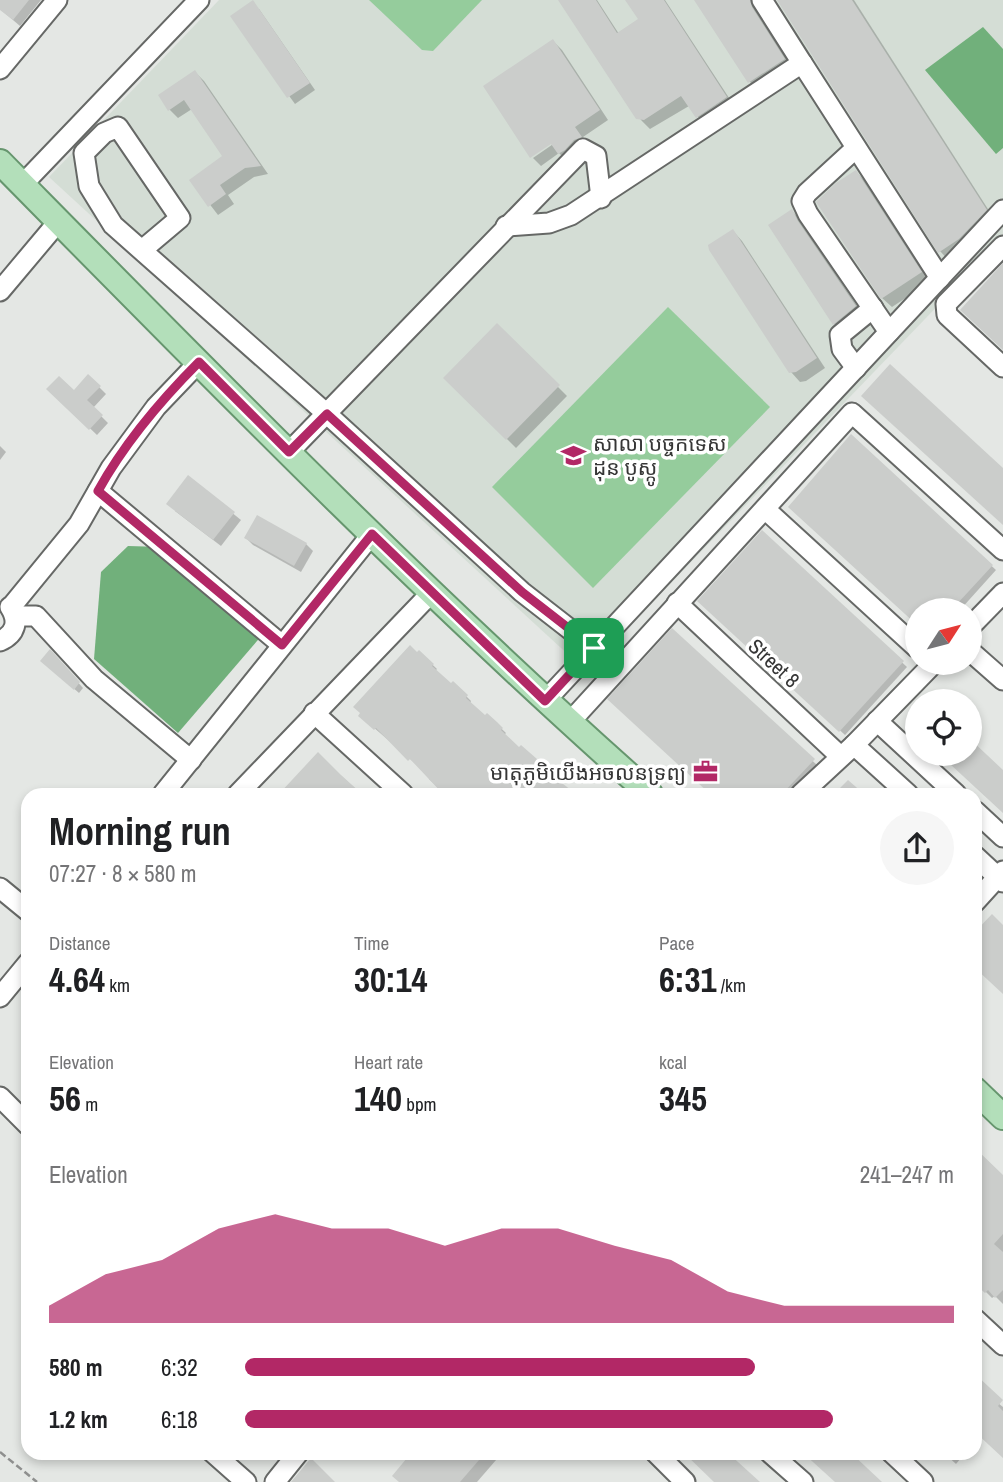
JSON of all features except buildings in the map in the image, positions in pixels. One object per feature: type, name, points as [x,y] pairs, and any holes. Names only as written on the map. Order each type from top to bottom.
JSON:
[{"type":"main road","points":[[0,162],[372,534],[545,701],[643,788]]},
{"type":"main road","points":[[982,1097],[1003,1117]]},
{"type":"street","points":[[0,69],[57,0]]},
{"type":"street","points":[[22,185],[198,0]]},
{"type":"street","points":[[762,0],[940,278]]},
{"type":"street","points":[[506,226],[549,223],[571,215],[601,198],[802,63]]},
{"type":"street","points":[[142,250],[180,218],[118,127],[104,133],[84,153],[89,186],[113,225],[327,414],[522,592],[594,648]]},
{"type":"street","points":[[856,148],[807,192],[802,201],[808,214],[889,332]]},
{"type":"street","points":[[289,452],[583,149],[596,156],[601,198]]},
{"type":"street","points":[[545,701],[1003,210]]},
{"type":"street","points":[[1,288],[58,222]]},
{"type":"street","points":[[1003,246],[946,304],[947,315],[1003,367]]},
{"type":"street","points":[[856,368],[842,349],[840,335],[873,308]]},
{"type":"street","points":[[9,608],[79,524],[111,468],[156,407],[199,362]]},
{"type":"street","points":[[569,723],[852,413],[1003,550]]},
{"type":"street","points":[[98,491],[282,645]]},
{"type":"street","points":[[765,509],[905,637]]},
{"type":"street","points":[[168,788],[372,534]]},
{"type":"street","points":[[244,788],[433,591]]},
{"type":"street","points":[[982,615],[1003,593]]},
{"type":"street","name":"Street 8","points":[[677,603],[847,751],[899,788]]},
{"type":"street","points":[[0,641],[11,635],[15,627],[9,608]]},
{"type":"street","points":[[9,608],[36,616],[94,679],[191,760]]},
{"type":"street","points":[[982,661],[1003,680]]},
{"type":"street","points":[[807,788],[921,676]]},
{"type":"street","points":[[314,713],[396,788]]},
{"type":"street","points":[[877,721],[950,788]]},
{"type":"street","points":[[982,818],[1003,837]]},
{"type":"street","points":[[982,862],[1001,877],[982,895]]},
{"type":"street","points":[[0,888],[21,905]]},
{"type":"street","points":[[0,997],[21,972]]},
{"type":"street","points":[[0,1097],[21,1118]]},
{"type":"street","points":[[982,1326],[1003,1345]]},
{"type":"street","points":[[221,1460],[246,1482]]},
{"type":"street","points":[[275,1482],[293,1460]]},
{"type":"street","points":[[663,1460],[685,1482]]},
{"type":"street","points":[[778,1460],[803,1482]]},
{"type":"street","points":[[900,1460],[923,1482]]},
{"type":"path","points":[[0,1452],[37,1482]]},
{"type":"shaded area","name":"សាលា បច្ចកទេស ដុន បូស្កូ","points":[[219,0],[1003,0],[1003,238],[586,671],[49,177]]},
{"type":"shaded area","points":[[369,0],[482,0],[433,51],[422,50]]},
{"type":"shaded area","points":[[983,27],[1003,49],[1003,148],[996,154],[925,70]]},
{"type":"shaded area","points":[[668,307],[770,407],[593,588],[492,487]]},
{"type":"shaded area","points":[[128,546],[162,547],[263,634],[178,733],[94,659],[101,572]]},
{"type":"place","name":"សាលា បច្ចកទេស ដុន បូស្កូ","points":[[573,455]]},
{"type":"place","name":"មាតុភូមិយើងអចលនទ្រព្យ","points":[[706,772]]},
{"type":"route","points":[[199,362],[289,452],[327,414],[522,592],[594,648],[545,701],[372,534],[282,645],[98,491],[111,468],[156,407],[199,362]]}]
